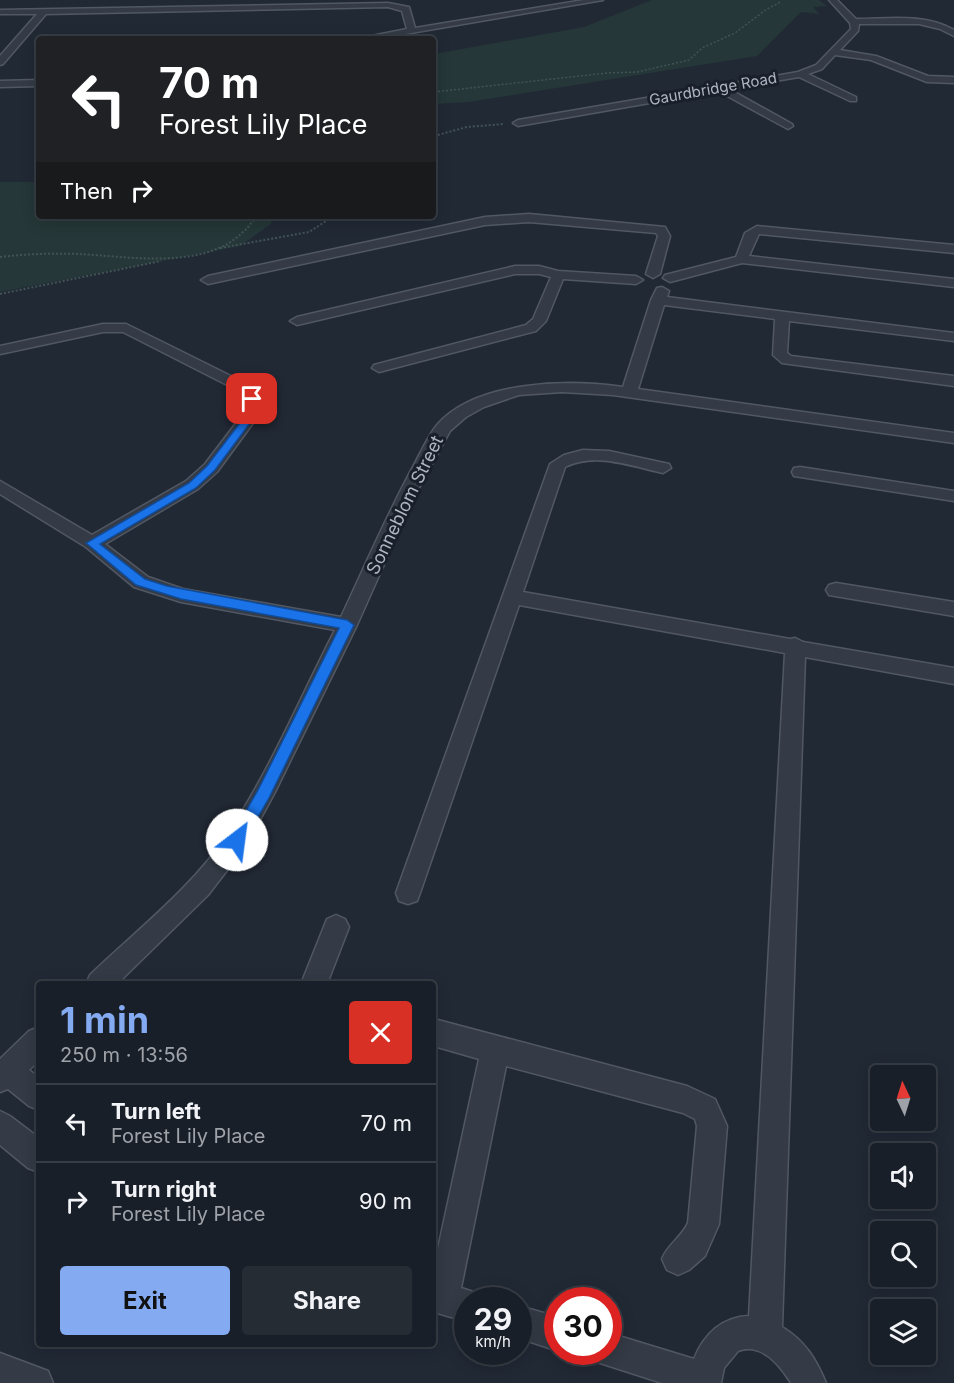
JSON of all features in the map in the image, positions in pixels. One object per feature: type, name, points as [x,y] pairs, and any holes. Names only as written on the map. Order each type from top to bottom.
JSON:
[{"type":"street","points":[[156,10],[159,0]]},
{"type":"street","points":[[377,36],[599,0]]},
{"type":"street","points":[[833,0],[854,22],[925,22],[941,25],[954,33]]},
{"type":"street","points":[[0,12],[394,6],[406,9],[411,30]]},
{"type":"street","points":[[0,62],[43,12]]},
{"type":"street","name":"Gaurdbridge Road","points":[[518,123],[800,74],[816,69],[834,52],[855,29],[854,22]]},
{"type":"street","points":[[834,52],[873,58],[927,79],[954,80]]},
{"type":"street","points":[[800,74],[853,99]]},
{"type":"street","points":[[0,84],[36,83]]},
{"type":"street","points":[[720,88],[788,126]]},
{"type":"street","points":[[208,280],[485,221],[511,218],[661,230],[664,236],[653,273],[641,275],[653,288]]},
{"type":"street","points":[[742,259],[751,233],[757,230],[954,249]]},
{"type":"street","points":[[653,288],[742,259],[954,283]]},
{"type":"street","points":[[297,321],[507,271],[527,269],[653,288],[782,315],[954,337]]},
{"type":"street","points":[[379,368],[531,328],[539,321],[558,275]]},
{"type":"street","points":[[621,391],[629,356],[653,288]]},
{"type":"street","points":[[782,315],[780,355],[787,360],[954,381]]},
{"type":"street","points":[[0,350],[103,328],[126,328],[242,387],[250,394],[254,407],[251,415],[205,474],[192,485],[92,543]]},
{"type":"street","name":"Sonneblom Street","points":[[102,981],[199,887],[237,840],[263,794],[347,625],[405,497],[443,428],[460,414],[479,404],[517,391],[562,387],[621,391],[954,438]]},
{"type":"street","points":[[408,893],[558,464],[568,458],[590,454],[663,468]]},
{"type":"street","points":[[800,472],[954,496]]},
{"type":"street","points":[[0,486],[92,543],[141,582],[181,595],[347,625]]},
{"type":"street","points":[[836,590],[954,609]]},
{"type":"street","points":[[513,597],[795,645],[954,676]]},
{"type":"street","points":[[765,1335],[795,645]]},
{"type":"street","points":[[315,981],[336,927]]},
{"type":"street","points":[[436,1034],[687,1100],[705,1109],[712,1126],[703,1224],[694,1245],[678,1260]]},
{"type":"street","points":[[36,1044],[4,1074],[36,1094]]},
{"type":"street","points":[[448,1300],[495,1050]]},
{"type":"street","points":[[0,1126],[36,1155]]},
{"type":"street","points":[[622,1354],[704,1381],[709,1360],[719,1346],[732,1336],[748,1332],[765,1335],[781,1344],[795,1357],[809,1383]]},
{"type":"street","points":[[0,1370],[36,1383]]},
{"type":"path","points":[[436,92],[607,73],[637,72],[690,60],[702,48],[735,33],[767,9],[779,3],[780,0]]},
{"type":"path","points":[[436,135],[466,127],[518,123]]},
{"type":"path","points":[[216,249],[230,242],[254,219]]},
{"type":"path","points":[[0,294],[309,232],[329,219]]},
{"type":"path","points":[[0,257],[45,253],[141,260],[190,255]]},
{"type":"shaded area","points":[[652,0],[819,0],[827,6],[813,7],[819,14],[801,12],[757,56],[469,102],[436,104],[436,54],[584,27]]},
{"type":"shaded area","points":[[0,182],[36,182],[36,219],[272,219],[271,224],[240,246],[0,292]]},
{"type":"route","points":[[237,840],[263,794],[347,625],[181,595],[162,589],[141,582],[92,543],[192,485],[211,468],[251,415],[254,407],[252,399]]}]
